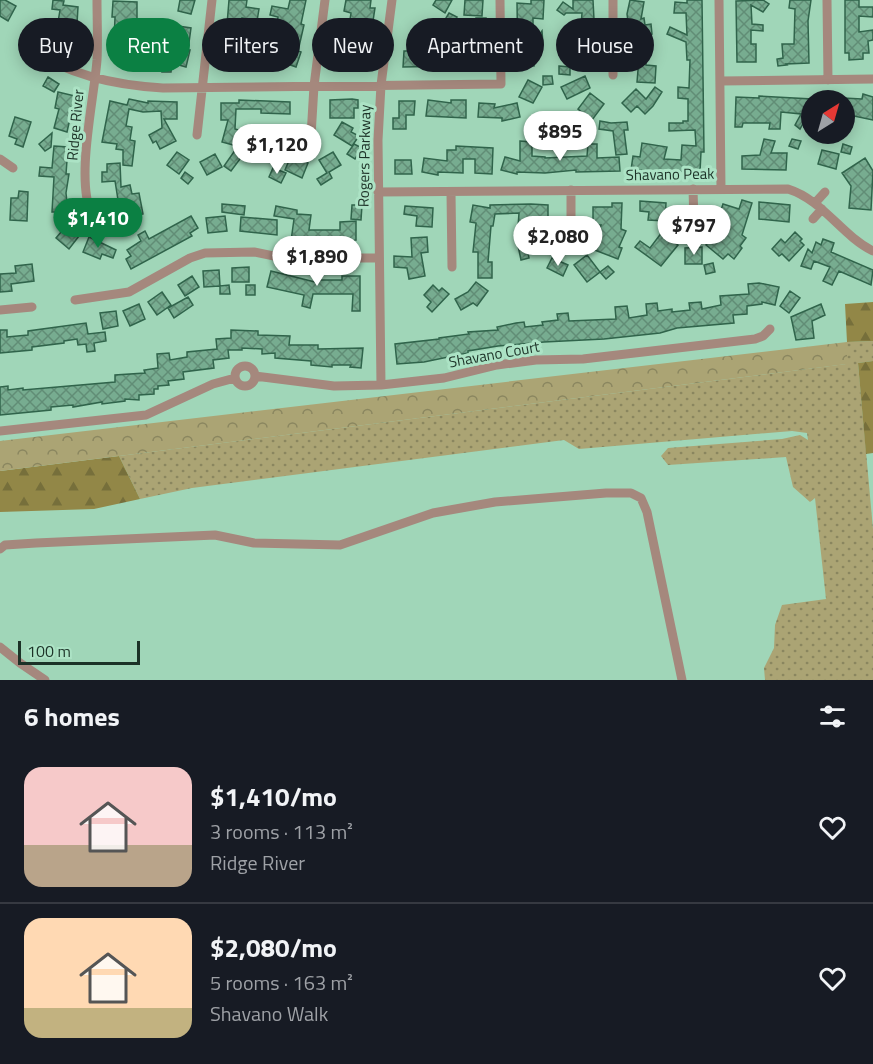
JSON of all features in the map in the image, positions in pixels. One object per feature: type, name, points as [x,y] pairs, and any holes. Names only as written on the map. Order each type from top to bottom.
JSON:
[{"type":"street","name":"Ridge River","points":[[92,215],[86,198],[86,148],[95,79],[97,0]]},
{"type":"street","points":[[197,135],[212,0]]},
{"type":"street","points":[[311,136],[314,86],[325,0]]},
{"type":"street","name":"Rogers Parkway","points":[[381,385],[378,140],[381,86],[392,0]]},
{"type":"street","points":[[76,72],[95,79],[129,86],[203,88],[501,84],[500,0]]},
{"type":"street","points":[[613,0],[613,75]]},
{"type":"street","points":[[720,0],[721,189]]},
{"type":"street","points":[[827,0],[828,80]]},
{"type":"street","points":[[721,81],[873,80]]},
{"type":"street","points":[[0,159],[13,168]]},
{"type":"street","points":[[693,189],[694,223]]},
{"type":"street","name":"Shavano Peak","points":[[378,192],[788,189],[819,206],[862,245],[873,251]]},
{"type":"street","points":[[571,190],[571,238]]},
{"type":"street","points":[[451,192],[452,267]]},
{"type":"street","points":[[813,219],[825,192]]},
{"type":"street","points":[[75,300],[129,292],[190,258],[205,253],[254,252],[313,264],[357,258],[380,258]]},
{"type":"street","points":[[0,310],[32,307]]},
{"type":"street","name":"Shavano Court","points":[[0,432],[146,415],[213,384],[235,378],[239,384],[246,386],[253,383],[255,376],[334,386],[381,385],[444,378],[497,365],[536,360],[583,358],[755,339],[763,336],[770,329]]},
{"type":"street","points":[[0,549],[5,545],[215,535],[254,543],[340,545],[444,511],[495,502],[631,493],[641,498],[647,512],[682,680]]},
{"type":"street","points":[[0,647],[45,680]]},
{"type":"green space","points":[[873,302],[873,341],[847,342],[845,304]]},
{"type":"green space","points":[[873,341],[873,361],[858,363],[873,529],[873,680],[765,680],[764,668],[774,648],[775,625],[782,605],[826,599],[815,498],[810,502],[793,487],[786,457],[668,465],[661,456],[668,448],[782,439],[800,435],[808,440],[807,433],[792,431],[579,449],[564,440],[192,488],[140,499],[119,456],[846,364],[847,342]]},
{"type":"green space","points":[[847,342],[847,364],[0,471],[0,441]]},
{"type":"green space","points":[[873,361],[873,453],[866,454],[858,363]]},
{"type":"green space","points":[[119,456],[140,499],[94,509],[0,512],[0,471]]},
{"type":"building","points":[[0,0],[16,6],[8,21],[0,16]]},
{"type":"building","points":[[53,0],[64,1],[63,5],[78,7],[77,18],[59,18],[60,10],[52,9]]},
{"type":"building","points":[[180,0],[195,0],[191,14],[178,11]]},
{"type":"building","points":[[229,0],[247,0],[246,7],[259,9],[258,18],[228,18]]},
{"type":"building","points":[[290,0],[306,0],[300,42],[300,18],[278,18],[270,15],[272,6],[288,9]]},
{"type":"building","points":[[346,0],[371,0],[370,8],[375,8],[373,18],[350,18],[351,13],[344,11]]},
{"type":"building","points":[[436,0],[452,0],[445,13],[433,5]]},
{"type":"building","points":[[465,0],[483,0],[482,16],[464,15]]},
{"type":"building","points":[[531,0],[544,0],[543,18],[517,18],[517,3],[531,4]]},
{"type":"building","points":[[573,0],[593,0],[594,18],[582,18],[582,13],[564,15],[557,10],[563,2],[573,9]]},
{"type":"building","points":[[630,0],[644,2],[641,18],[628,18]]},
{"type":"building","points":[[687,0],[702,0],[704,152],[701,152],[700,172],[631,170],[633,156],[640,157],[642,143],[667,147],[664,159],[681,160],[682,145],[696,146],[695,130],[669,131],[669,123],[688,121],[688,99],[678,98],[678,87],[689,88],[690,60],[687,60],[686,42],[667,34],[670,27],[687,35],[686,13],[674,13],[675,2],[687,3]]},
{"type":"building","points":[[763,0],[769,4],[763,12],[751,5],[752,24],[763,25],[763,31],[751,30],[751,44],[756,44],[756,62],[737,62],[736,1]]},
{"type":"building","points":[[790,0],[811,0],[808,21],[809,63],[778,66],[777,59],[783,58],[782,44],[794,44],[795,9],[789,8]]},
{"type":"building","points":[[845,0],[859,0],[859,7],[873,7],[873,17],[859,16],[859,32],[873,30],[873,40],[868,41],[869,53],[863,53],[863,59],[849,60],[849,53],[845,53]]},
{"type":"building","points":[[113,1],[137,2],[137,18],[112,17]]},
{"type":"building","points":[[449,13],[457,17],[456,18],[446,18]]},
{"type":"building","points":[[404,51],[406,51],[406,67],[403,67]]},
{"type":"building","points":[[654,66],[656,66],[655,83],[637,82],[638,72],[654,72]]},
{"type":"building","points":[[559,72],[570,72],[570,75],[559,74]]},
{"type":"building","points":[[543,76],[552,76],[553,84],[543,85]]},
{"type":"building","points":[[585,76],[590,88],[567,99],[561,87]]},
{"type":"building","points":[[48,77],[59,84],[54,92],[43,86]]},
{"type":"building","points":[[528,80],[542,87],[533,103],[519,97]]},
{"type":"building","points":[[655,87],[662,92],[645,114],[637,106],[631,112],[622,103],[636,89],[646,99]]},
{"type":"building","points":[[58,92],[75,96],[67,132],[54,128],[59,109],[55,108]]},
{"type":"building","points":[[590,93],[604,104],[592,120],[578,109]]},
{"type":"building","points":[[863,94],[873,97],[873,120],[855,116],[855,99],[862,99]]},
{"type":"building","points":[[759,96],[801,98],[801,114],[781,112],[780,129],[769,129],[770,123],[743,123],[742,127],[735,127],[736,97],[759,98]]},
{"type":"building","points":[[129,99],[148,103],[148,101],[177,102],[177,119],[164,119],[176,141],[160,149],[149,135],[162,128],[161,111],[143,112],[129,109],[126,126],[132,127],[130,140],[135,141],[132,166],[123,165],[123,150],[116,149],[117,144],[102,142],[110,101],[127,105]]},
{"type":"building","points":[[239,100],[290,102],[290,114],[261,113],[261,109],[236,109],[235,129],[242,131],[237,146],[222,142],[228,120],[221,120],[221,103],[239,103]]},
{"type":"building","points":[[330,100],[358,100],[358,108],[354,108],[354,118],[330,118]]},
{"type":"building","points":[[428,100],[451,103],[451,100],[466,100],[466,118],[426,116]]},
{"type":"building","points":[[399,101],[415,101],[414,115],[406,115],[406,129],[393,129],[393,118],[399,118]]},
{"type":"building","points":[[479,103],[495,104],[494,108],[517,103],[520,117],[502,121],[502,118],[478,117]]},
{"type":"building","points":[[801,114],[800,129],[795,125]]},
{"type":"building","points":[[15,117],[31,122],[23,147],[15,144],[17,139],[9,136]]},
{"type":"building","points":[[600,121],[627,122],[628,130],[624,130],[627,154],[616,155],[613,131],[599,129]]},
{"type":"building","points":[[342,122],[353,128],[351,132],[359,136],[352,146],[334,135]]},
{"type":"building","points":[[267,125],[268,136],[259,137],[258,126]]},
{"type":"building","points":[[279,132],[287,148],[274,154],[266,139]]},
{"type":"building","points":[[52,133],[51,147],[45,151],[39,144]]},
{"type":"building","points":[[764,139],[775,141],[771,153],[787,153],[786,170],[742,169],[742,156],[760,155]]},
{"type":"building","points":[[792,139],[801,141],[798,149],[789,146]]},
{"type":"building","points":[[520,141],[532,142],[532,156],[545,158],[587,156],[588,144],[597,144],[597,158],[619,157],[620,171],[576,172],[576,170],[545,173],[517,172],[517,174],[501,170],[505,157],[520,161]]},
{"type":"building","points":[[354,144],[362,148],[355,159],[347,154]]},
{"type":"building","points":[[843,144],[852,147],[850,154],[841,152]]},
{"type":"building","points":[[54,146],[68,147],[66,174],[69,174],[66,193],[68,212],[52,212],[54,177],[39,176],[40,167],[52,168]]},
{"type":"building","points":[[238,146],[246,151],[231,171],[224,166]]},
{"type":"building","points":[[456,146],[493,148],[492,174],[475,173],[475,159],[463,159],[463,173],[438,172],[438,175],[422,172],[424,158],[447,161],[447,150],[456,150]]},
{"type":"building","points":[[822,150],[839,154],[836,169],[818,164]]},
{"type":"building","points":[[177,152],[189,160],[179,174],[167,165]]},
{"type":"building","points":[[333,152],[341,165],[329,172],[332,178],[321,185],[317,179],[327,173],[319,160]]},
{"type":"building","points":[[215,154],[222,167],[207,175],[200,162]]},
{"type":"building","points":[[291,156],[308,163],[302,178],[285,170]]},
{"type":"building","points":[[865,158],[873,171],[871,210],[849,208],[851,186],[842,173]]},
{"type":"building","points":[[395,160],[411,160],[412,174],[395,174]]},
{"type":"building","points":[[120,163],[121,187],[130,185],[132,194],[139,193],[143,214],[134,216],[132,203],[119,206],[115,181],[102,182],[102,172],[107,172],[107,164]]},
{"type":"building","points":[[273,168],[286,173],[281,183],[269,177]]},
{"type":"building","points":[[185,172],[193,178],[188,184],[181,178]]},
{"type":"building","points":[[19,191],[28,192],[27,221],[10,220],[11,198],[18,198]]},
{"type":"building","points":[[742,200],[752,203],[742,235],[746,238],[734,259],[728,254],[723,259],[706,245],[723,224],[717,222],[723,204],[739,209]]},
{"type":"building","points":[[640,201],[666,203],[665,221],[648,220],[649,212],[640,211]]},
{"type":"building","points":[[759,202],[790,205],[789,222],[759,219]]},
{"type":"building","points":[[612,203],[622,203],[621,229],[626,231],[619,247],[622,248],[618,259],[592,249],[601,225],[593,225],[593,207],[612,207]]},
{"type":"building","points":[[222,204],[245,206],[244,215],[222,212]]},
{"type":"building","points":[[352,205],[362,205],[361,220],[351,219]]},
{"type":"building","points":[[473,205],[490,208],[490,205],[548,205],[548,225],[543,225],[543,247],[527,248],[529,258],[521,260],[517,241],[519,213],[495,214],[493,226],[491,226],[488,262],[492,262],[492,278],[478,278],[478,252],[473,252],[476,223],[470,222]]},
{"type":"building","points":[[276,206],[297,210],[297,214],[311,215],[309,230],[340,230],[340,222],[356,221],[356,240],[330,241],[330,244],[313,245],[313,243],[291,241],[294,219],[274,216]]},
{"type":"building","points":[[405,206],[433,208],[432,227],[416,226],[417,216],[404,214]]},
{"type":"building","points":[[191,216],[198,228],[190,233],[192,236],[131,269],[126,259],[131,256],[127,250],[141,241],[138,235],[145,231],[149,239]]},
{"type":"building","points":[[225,216],[227,231],[208,233],[206,218]]},
{"type":"building","points":[[241,217],[277,220],[277,235],[240,231]]},
{"type":"building","points":[[67,225],[79,236],[69,249],[56,238]]},
{"type":"building","points":[[662,232],[678,245],[661,266],[635,247],[640,241],[650,248]]},
{"type":"building","points":[[795,232],[804,245],[789,261],[772,249],[781,239],[785,243]]},
{"type":"building","points":[[89,237],[116,250],[113,258],[102,254],[100,259],[83,252]]},
{"type":"building","points":[[427,237],[428,252],[421,253],[425,276],[409,279],[407,268],[394,267],[394,256],[412,257],[411,238]]},
{"type":"building","points":[[823,239],[834,243],[831,252],[873,270],[871,285],[839,271],[832,285],[823,281],[830,267],[814,261],[811,269],[801,266],[808,249],[812,253],[816,242],[821,245]]},
{"type":"building","points":[[702,247],[702,264],[685,264],[685,248]]},
{"type":"building","points":[[587,255],[600,272],[587,282],[574,265]]},
{"type":"building","points":[[552,258],[568,265],[563,276],[547,268]]},
{"type":"building","points":[[713,263],[715,272],[706,274],[704,265]]},
{"type":"building","points":[[32,264],[34,281],[11,284],[12,291],[0,292],[0,274],[16,273],[15,266]]},
{"type":"building","points":[[608,266],[614,272],[606,279],[600,272]]},
{"type":"building","points":[[249,267],[249,282],[232,282],[232,268]]},
{"type":"building","points":[[219,270],[220,286],[204,287],[203,271]]},
{"type":"building","points":[[271,271],[315,282],[315,280],[342,280],[342,276],[360,276],[360,311],[352,311],[353,294],[313,294],[310,308],[302,306],[304,295],[267,287]]},
{"type":"building","points":[[192,276],[199,287],[185,296],[178,285]]},
{"type":"building","points":[[476,282],[488,291],[477,306],[473,303],[461,310],[455,299],[468,292]]},
{"type":"building","points":[[759,283],[779,287],[775,305],[762,302],[762,304],[747,306],[747,314],[733,315],[734,323],[677,328],[660,333],[604,339],[498,346],[424,362],[397,364],[395,344],[469,334],[468,332],[498,330],[497,327],[516,323],[524,322],[525,327],[543,325],[542,322],[558,320],[557,314],[568,313],[569,321],[616,319],[615,307],[627,306],[629,318],[647,315],[646,304],[657,303],[658,311],[672,309],[672,312],[690,310],[689,303],[701,302],[702,309],[721,305],[720,296],[749,294],[748,284]]},
{"type":"building","points":[[229,285],[230,294],[220,294],[220,286]]},
{"type":"building","points":[[246,285],[255,285],[255,295],[246,295]]},
{"type":"building","points":[[433,285],[439,291],[442,288],[449,294],[432,312],[427,307],[431,302],[424,295]]},
{"type":"building","points":[[790,291],[800,298],[789,313],[780,306]]},
{"type":"building","points":[[162,292],[171,305],[157,315],[148,302]]},
{"type":"building","points":[[188,297],[193,305],[174,318],[168,308]]},
{"type":"building","points":[[139,304],[145,319],[130,326],[123,311]]},
{"type":"building","points":[[821,304],[825,315],[812,321],[814,338],[796,340],[791,317]]},
{"type":"building","points":[[116,311],[118,326],[103,329],[100,313]]},
{"type":"building","points":[[86,323],[88,334],[105,332],[106,341],[94,343],[95,351],[87,352],[86,344],[78,345],[77,339],[32,347],[32,350],[0,353],[0,330],[7,330],[7,337],[28,335],[28,331]]},
{"type":"building","points":[[231,330],[258,331],[258,335],[290,336],[289,345],[318,345],[318,349],[363,348],[361,368],[350,367],[351,365],[332,365],[332,367],[311,365],[311,361],[275,358],[275,353],[262,354],[262,349],[242,348],[242,350],[228,350],[229,358],[213,360],[214,368],[183,372],[184,379],[168,381],[169,385],[158,386],[158,389],[154,389],[154,394],[139,395],[139,400],[125,399],[125,401],[102,404],[102,402],[73,407],[73,405],[51,407],[51,410],[0,415],[0,387],[8,386],[8,390],[23,388],[23,390],[115,382],[115,375],[145,373],[144,370],[158,368],[157,354],[169,353],[170,360],[187,357],[187,352],[217,349],[216,339],[231,338]]}]
